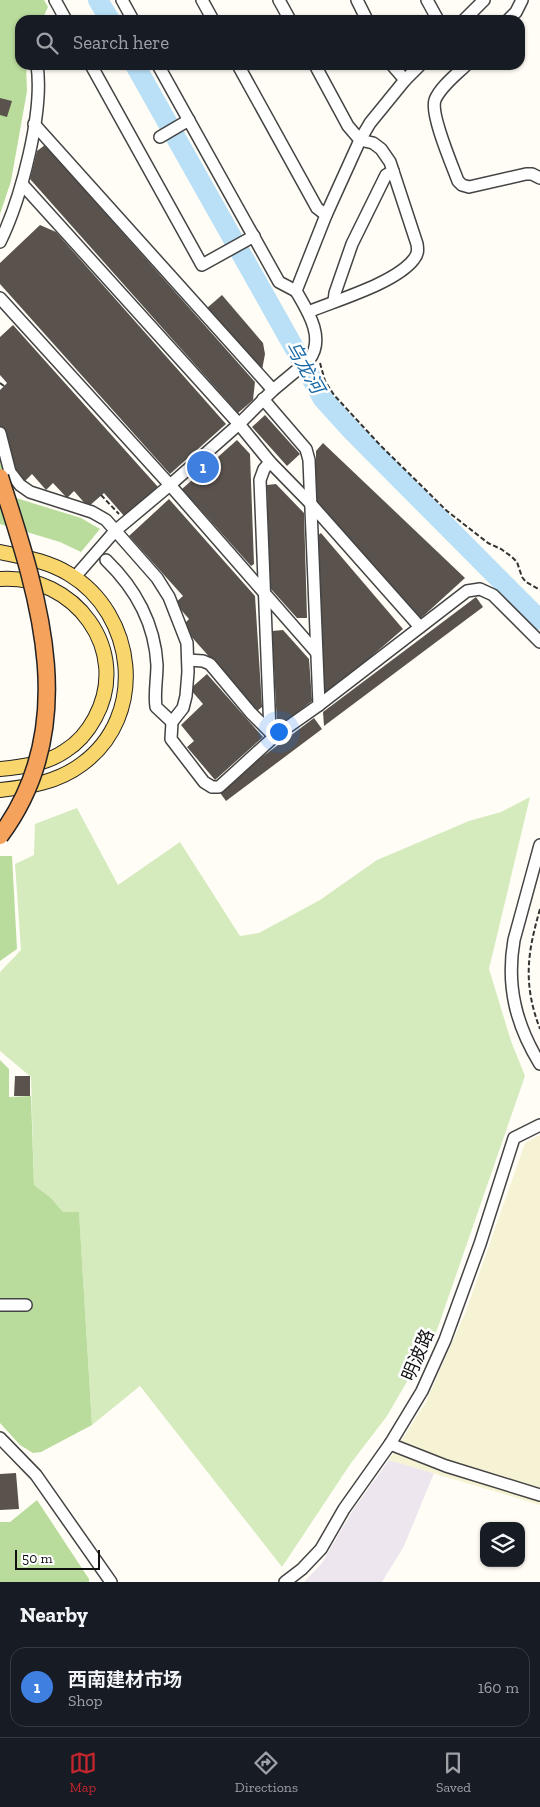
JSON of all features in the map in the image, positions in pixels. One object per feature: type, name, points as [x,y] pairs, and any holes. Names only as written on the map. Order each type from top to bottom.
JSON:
[{"type":"highway","points":[[0,477],[22,544],[36,598],[45,657],[47,703],[42,741],[35,769],[19,807],[0,836]]},
{"type":"main road","points":[[0,552],[57,568],[74,578],[98,599],[106,609],[118,632],[126,671],[125,691],[115,724],[101,746],[84,763],[74,770],[44,783],[0,790]]},
{"type":"main road","points":[[0,579],[24,579],[38,583],[58,592],[75,604],[89,621],[97,635],[106,672],[101,704],[91,725],[78,741],[64,752],[48,760],[0,769]]},
{"type":"street","points":[[55,0],[60,15]]},
{"type":"street","points":[[122,0],[130,15]]},
{"type":"street","points":[[202,0],[210,15]]},
{"type":"street","points":[[279,0],[287,15]]},
{"type":"street","points":[[356,0],[365,15]]},
{"type":"street","points":[[427,0],[435,15]]},
{"type":"street","points":[[469,15],[484,0]]},
{"type":"street","points":[[513,15],[522,0]]},
{"type":"street","points":[[0,242],[22,184],[34,124],[40,81],[38,70]]},
{"type":"street","points":[[94,70],[202,265],[254,236]]},
{"type":"street","points":[[74,578],[115,530],[170,485],[312,356],[316,335],[308,312],[296,291],[280,282],[161,70]]},
{"type":"street","points":[[241,70],[317,208],[326,215]]},
{"type":"street","points":[[308,312],[379,283],[406,267],[416,257],[418,251],[418,244],[390,162],[381,149],[373,143],[360,140],[348,126],[318,70]]},
{"type":"street","points":[[396,70],[405,80]]},
{"type":"street","points":[[296,291],[326,215],[360,140],[370,123],[415,70]]},
{"type":"street","points":[[461,70],[440,92],[434,105],[435,117],[458,181],[462,186],[469,187],[526,174],[532,174],[540,178]]},
{"type":"street","points":[[160,137],[189,120]]},
{"type":"street","points":[[34,124],[277,386]]},
{"type":"street","points":[[334,301],[352,244],[386,175],[393,171]]},
{"type":"street","points":[[22,184],[420,627]]},
{"type":"street","points":[[0,298],[170,485],[316,652]]},
{"type":"street","points":[[263,400],[306,449],[309,460],[319,705]]},
{"type":"street","points":[[0,434],[10,472],[20,485],[30,492],[100,516],[106,520],[157,578],[169,597],[187,643],[188,660],[186,696],[182,708],[172,722],[171,738],[204,782],[212,787],[218,787],[272,734],[319,705],[467,591],[480,589],[492,595],[540,642]]},
{"type":"street","points":[[270,462],[260,480],[272,734]]},
{"type":"street","points":[[106,560],[129,587],[146,618],[153,639],[157,661],[156,707],[172,722]]},
{"type":"street","points":[[188,660],[203,661],[210,664],[251,713],[272,734]]},
{"type":"street","points":[[540,845],[514,940],[511,976],[518,1020],[527,1043],[540,1064]]},
{"type":"street","name":"明波路","points":[[285,1582],[302,1569],[321,1549],[344,1509],[390,1444],[422,1391],[444,1340],[480,1244],[514,1138],[540,1124]]},
{"type":"street","points":[[0,1305],[26,1305]]},
{"type":"street","points":[[0,1438],[36,1475],[111,1582]]},
{"type":"street","points":[[390,1444],[446,1466],[540,1495]]},
{"type":"path","points":[[312,356],[322,366],[325,381],[334,395],[380,445],[447,511],[488,544],[501,549],[512,557],[526,582],[540,590]]},
{"type":"path","points":[[0,383],[4,386]]},
{"type":"path","points":[[101,495],[125,522]]},
{"type":"path","points":[[540,909],[531,944],[528,975],[530,997],[540,1029]]},
{"type":"shaded area","points":[[540,1135],[540,1505],[389,1460],[426,1402],[466,1311],[525,1143]]},
{"type":"shaded area","points":[[389,1460],[434,1473],[404,1546],[382,1582],[304,1582],[322,1563],[353,1510]]},
{"type":"green space","points":[[0,0],[44,0],[48,7],[44,15],[15,15],[15,70],[26,70],[27,91],[11,181],[0,214]]},
{"type":"green space","points":[[0,450],[16,498],[81,518],[100,529],[81,552],[60,542],[0,524]]},
{"type":"green space","points":[[530,797],[489,969],[511,1041],[525,1076],[437,1330],[387,1416],[351,1463],[282,1567],[140,1386],[92,1425],[79,1213],[63,1212],[51,1198],[34,1185],[31,1077],[0,1051],[0,972],[21,950],[15,864],[34,855],[35,824],[77,808],[118,885],[180,842],[240,936],[259,933],[320,900],[377,860],[469,821],[501,812]]},
{"type":"green space","points":[[0,856],[12,856],[17,949],[0,961]]},
{"type":"green space","points":[[0,1060],[9,1069],[9,1097],[31,1096],[34,1185],[51,1198],[63,1212],[79,1212],[92,1425],[41,1452],[33,1453],[20,1445],[0,1423]]},
{"type":"green space","points":[[37,1500],[89,1579],[89,1582],[0,1582],[0,1522],[10,1522]]},
{"type":"building","points":[[0,98],[12,101],[7,117],[0,115]]},
{"type":"building","points":[[45,145],[255,382],[253,400],[238,413],[30,179],[37,151]]},
{"type":"building","points":[[40,225],[56,232],[226,424],[170,474],[0,284],[0,263]]},
{"type":"building","points":[[222,295],[263,343],[265,354],[262,370],[207,308]]},
{"type":"building","points":[[13,325],[158,487],[125,517],[104,493],[88,507],[74,491],[67,498],[53,483],[46,490],[32,474],[25,481],[7,462],[0,431],[0,390],[7,383],[0,375],[0,337]]},
{"type":"building","points":[[265,415],[300,454],[287,466],[252,427]]},
{"type":"building","points":[[237,440],[250,454],[254,564],[251,566],[182,489]]},
{"type":"building","points":[[323,443],[465,578],[420,619],[316,500],[316,451]]},
{"type":"building","points":[[276,484],[304,513],[307,618],[297,618],[270,588],[267,485]]},
{"type":"building","points":[[169,499],[255,596],[262,707],[257,711],[182,626],[189,619],[175,603],[183,596],[129,536]]},
{"type":"building","points":[[321,533],[403,629],[328,694],[324,692],[317,536]]},
{"type":"building","points":[[476,597],[483,607],[324,726],[323,712]]},
{"type":"building","points":[[283,630],[309,659],[312,701],[284,723],[277,723],[272,631]]},
{"type":"building","points":[[207,674],[263,737],[215,780],[187,747],[194,741],[181,725],[203,704],[190,689]]},
{"type":"building","points":[[314,718],[322,729],[226,801],[218,790]]},
{"type":"building","points":[[15,1076],[30,1076],[30,1096],[14,1096]]},
{"type":"building","points":[[16,1473],[19,1509],[0,1510],[0,1474]]},
{"type":"waterway","name":"乌龙河","points":[[98,0],[107,15]]},
{"type":"waterway","name":"乌龙河","points":[[138,70],[323,399],[353,432],[540,620]]},
{"type":"place","name":"西南建材市场","points":[[203,467]]}]
